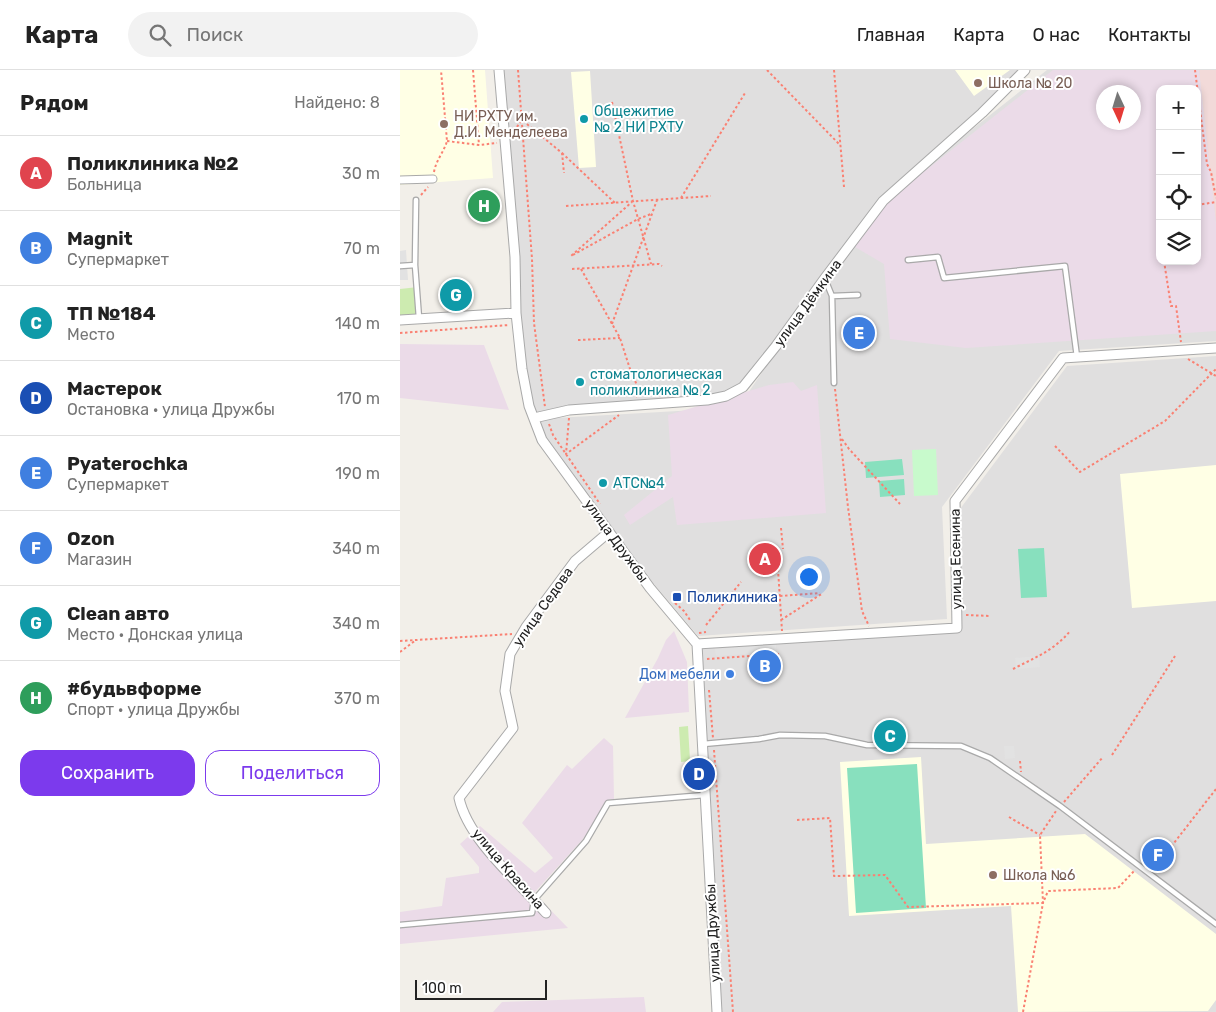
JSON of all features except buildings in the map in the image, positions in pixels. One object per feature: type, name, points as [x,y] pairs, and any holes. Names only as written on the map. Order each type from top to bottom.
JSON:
[{"type":"street","name":"улица Дружбы","points":[[499,70],[515,257],[517,324],[525,390],[534,418],[542,440],[650,588],[697,644],[718,1012]]},
{"type":"street","name":"улица Дёмкина","points":[[534,418],[569,410],[707,400],[726,396],[744,387],[883,201],[982,114],[1025,70]]},
{"type":"street","points":[[400,180],[433,179]]},
{"type":"street","points":[[400,320],[516,313]]},
{"type":"street","name":"улица Есенина","points":[[697,644],[957,628],[955,501],[1063,358],[1178,347],[1216,348]]},
{"type":"street","name":"улица Седова","points":[[459,798],[513,728],[505,691],[510,654],[520,636],[575,561],[609,532]]},
{"type":"street","name":"улица Красина","points":[[459,798],[462,811],[477,838],[546,913]]},
{"type":"lane","points":[[416,200],[415,265],[420,318]]},
{"type":"lane","points":[[908,260],[938,257],[944,278],[1065,266],[1078,357]]},
{"type":"lane","points":[[400,266],[415,265]]},
{"type":"lane","points":[[825,278],[832,296],[834,383]]},
{"type":"lane","points":[[832,296],[858,295]]},
{"type":"lane","points":[[704,744],[759,739],[780,735],[825,736],[867,745],[961,746],[990,758],[1060,806],[1216,924]]},
{"type":"lane","points":[[400,925],[532,913],[534,900],[586,841],[608,803],[706,795]]},
{"type":"path","points":[[416,200],[433,179],[436,162],[444,152],[447,141],[441,70]]},
{"type":"path","points":[[473,70],[479,145]]},
{"type":"path","points":[[767,70],[840,145]]},
{"type":"path","points":[[834,70],[844,187]]},
{"type":"path","points":[[1195,70],[1207,164],[1211,172],[1216,198]]},
{"type":"path","points":[[681,198],[745,93]]},
{"type":"path","points":[[612,102],[632,201],[651,264]]},
{"type":"path","points":[[447,141],[479,145],[505,143],[522,120],[562,153],[615,202]]},
{"type":"path","points":[[562,153],[564,173]]},
{"type":"path","points":[[566,206],[711,196]]},
{"type":"path","points":[[612,324],[657,200]]},
{"type":"path","points":[[632,201],[570,256],[638,219],[651,214]]},
{"type":"path","points":[[1201,204],[1216,202]]},
{"type":"path","points":[[572,270],[651,264],[662,266]]},
{"type":"path","points":[[1165,265],[1171,306],[1176,306],[1178,347],[1216,376]]},
{"type":"path","points":[[569,410],[566,454],[632,405],[639,390],[620,338],[581,269]]},
{"type":"path","points":[[400,333],[517,324]]},
{"type":"path","points":[[578,340],[620,338]]},
{"type":"path","points":[[1055,446],[1080,472],[1165,421],[1216,369]]},
{"type":"path","points":[[834,383],[862,611],[872,633]]},
{"type":"path","points":[[840,437],[900,504]]},
{"type":"path","points":[[781,528],[783,549]]},
{"type":"path","points":[[778,569],[783,638]]},
{"type":"path","points":[[706,625],[741,582]]},
{"type":"path","points":[[780,596],[823,593],[782,620]]},
{"type":"path","points":[[957,615],[991,616]]},
{"type":"path","points":[[1013,670],[1047,652],[1061,642],[1070,631]]},
{"type":"path","points":[[698,633],[706,632]]},
{"type":"path","points":[[400,641],[511,634],[520,636]]},
{"type":"path","points":[[400,652],[417,640]]},
{"type":"path","points":[[707,659],[779,654]]},
{"type":"path","points":[[1112,755],[1175,656]]},
{"type":"path","points":[[1043,903],[1040,835],[1060,806],[1103,758]]},
{"type":"path","points":[[1150,874],[1216,789]]},
{"type":"path","points":[[1009,817],[1040,835]]},
{"type":"path","points":[[798,820],[830,818],[834,876],[885,875],[908,907],[1043,903]]},
{"type":"path","points":[[1023,1012],[1043,903],[1048,891],[1118,888],[1139,866]]},
{"type":"shaded area","name":"НИ РХТУ им. Д.И. Менделеева","points":[[400,70],[485,70],[493,178],[400,185]]},
{"type":"shaded area","points":[[499,70],[1025,70],[909,179],[1047,70],[1216,70],[1216,341],[1059,351],[942,507],[947,619],[698,636],[653,583],[546,441],[538,419],[713,409],[748,393],[839,260],[743,387],[726,396],[534,418],[525,390]]},
{"type":"shaded area","name":"Школа № 20","points":[[955,70],[1010,70],[974,96]]},
{"type":"shaded area","points":[[1053,70],[1199,70],[1201,85],[1156,85],[1156,265],[1201,265],[1201,88],[1216,223],[1216,331],[966,348],[890,339],[884,264],[855,247],[878,208]]},
{"type":"shaded area","points":[[1199,70],[1216,70],[1216,223],[1201,85]]},
{"type":"shaded area","name":"НИ РХТУ им. Д.И. Менделеева","points":[[590,71],[596,167],[579,168],[571,72]]},
{"type":"shaded area","points":[[406,250],[408,280],[400,280],[400,251]]},
{"type":"shaded area","points":[[400,344],[484,345],[509,410],[400,398]]},
{"type":"shaded area","points":[[1216,356],[1216,1012],[720,1012],[699,647],[960,632],[957,513],[1067,366]]},
{"type":"shaded area","points":[[793,382],[801,391],[817,385],[826,513],[677,525],[673,497],[630,525],[624,515],[672,476],[668,415],[769,385]]},
{"type":"shaded area","points":[[1216,465],[1216,601],[1132,608],[1120,474]]},
{"type":"shaded area","points":[[674,631],[687,662],[689,712],[625,718],[666,640]]},
{"type":"shaded area","points":[[776,645],[776,652],[716,656],[715,649]]},
{"type":"shaded area","points":[[1039,656],[1040,667],[1016,669],[1015,658]]},
{"type":"shaded area","points":[[604,738],[613,746],[614,799],[608,800],[583,839],[534,893],[568,928],[400,944],[400,912],[442,906],[446,878],[479,873],[479,867],[460,844],[480,826],[535,873],[553,858],[522,823],[567,765],[572,769]]},
{"type":"shaded area","points":[[1004,746],[1014,746],[1015,758],[1005,759]]},
{"type":"shaded area","name":"Школа №6","points":[[921,757],[926,844],[1085,834],[1216,934],[1216,1000],[1208,1011],[1018,1012],[1011,906],[849,916],[840,762]]},
{"type":"shaded area","points":[[644,997],[646,1012],[493,1012],[502,1002]]},
{"type":"green space","points":[[418,287],[421,314],[400,316],[400,289]]},
{"type":"green space","points":[[936,449],[938,495],[914,496],[912,450]]},
{"type":"green space","points":[[902,459],[904,475],[866,478],[865,462]]},
{"type":"green space","points":[[904,479],[905,495],[880,497],[879,481]]},
{"type":"green space","points":[[1044,548],[1047,597],[1021,598],[1018,549]]},
{"type":"green space","points":[[688,726],[690,761],[681,762],[679,727]]},
{"type":"green space","points":[[917,764],[926,908],[856,913],[847,768]]},
{"type":"place","name":"Школа № 20","points":[[978,83]]},
{"type":"place","name":"Общежитие № 2 НИ РХТУ","points":[[584,119]]},
{"type":"place","name":"НИ РХТУ им. Д.И. Менделеева","points":[[444,124]]},
{"type":"place","name":"#будьвформе","points":[[484,206]]},
{"type":"place","name":"Сlean авто","points":[[456,295]]},
{"type":"place","name":"Pyaterochka","points":[[859,333]]},
{"type":"place","name":"стоматологическая поликлиника № 2","points":[[580,382]]},
{"type":"place","name":"АТС№4","points":[[603,483]]},
{"type":"place","name":"Поликлиника №2","points":[[765,559]]},
{"type":"place","name":"Поликлиника","points":[[677,597]]},
{"type":"place","name":"Magnit","points":[[765,666]]},
{"type":"place","name":"Дом мебели","points":[[730,674]]},
{"type":"place","name":"ТП №184","points":[[890,736]]},
{"type":"place","name":"Мастерок","points":[[699,774]]},
{"type":"place","name":"Ozon","points":[[1158,855]]},
{"type":"place","name":"Школа №6","points":[[993,875]]}]
